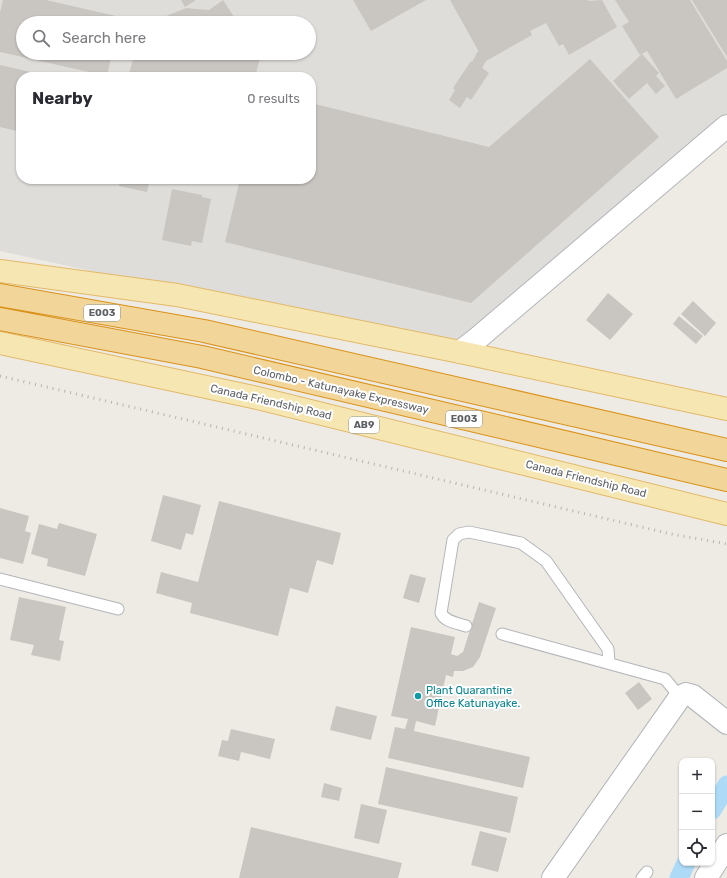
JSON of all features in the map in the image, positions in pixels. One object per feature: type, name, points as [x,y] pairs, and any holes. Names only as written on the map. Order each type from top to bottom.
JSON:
[{"type":"highway","name":"E003","points":[[0,295],[204,331],[727,450]]},
{"type":"highway","name":"Colombo - Katunayake Expressway","points":[[0,319],[202,357],[727,480]]},
{"type":"main road","points":[[0,271],[177,295],[460,352],[727,409]]},
{"type":"main road","name":"Canada Friendship Road","points":[[0,343],[253,397],[727,514]]},
{"type":"street","points":[[460,352],[727,126]]},
{"type":"street","points":[[553,878],[680,696],[686,694],[693,696],[727,723]]},
{"type":"street","points":[[706,878],[727,845]]},
{"type":"lane","points":[[466,626],[446,620],[440,613],[453,540],[460,534],[469,532],[521,543],[546,561],[608,649],[609,663]]},
{"type":"lane","points":[[0,579],[118,609]]},
{"type":"lane","points":[[502,634],[665,679],[680,696]]},
{"type":"shaded area","points":[[0,0],[727,0],[727,133],[460,352],[0,251]]},
{"type":"building","points":[[3,0],[46,0],[116,16],[16,16],[16,56],[0,52],[0,12]]},
{"type":"building","points":[[181,0],[196,0],[185,7]]},
{"type":"building","points":[[223,0],[233,16],[166,16],[186,8],[209,10]]},
{"type":"building","points":[[353,0],[426,0],[371,31]]},
{"type":"building","points":[[450,0],[602,0],[617,27],[569,55],[563,44],[559,46],[546,23],[530,31],[532,35],[486,61],[482,68],[489,73],[471,100],[467,97],[460,108],[449,100],[455,90],[453,88],[478,51],[479,52]]},
{"type":"building","points":[[615,0],[690,0],[727,61],[727,68],[676,99],[647,51],[640,55],[622,26],[629,22]]},
{"type":"building","points":[[692,0],[727,0],[727,57]]},
{"type":"building","points":[[642,54],[659,73],[656,76],[665,86],[656,94],[647,83],[629,99],[613,81]]},
{"type":"building","points":[[590,59],[659,137],[471,303],[225,242],[239,184],[316,184],[316,104],[489,147]]},
{"type":"building","points":[[36,60],[110,60],[108,72],[89,72]]},
{"type":"building","points":[[133,60],[259,60],[256,72],[129,72]]},
{"type":"building","points":[[0,65],[31,72],[16,72],[16,131],[0,127]]},
{"type":"building","points":[[120,184],[149,184],[147,192],[119,186]]},
{"type":"building","points":[[172,189],[202,195],[202,197],[211,199],[202,243],[192,241],[191,246],[162,240]]},
{"type":"building","points":[[608,293],[633,314],[610,340],[586,320]]},
{"type":"building","points":[[693,301],[716,323],[705,336],[681,314]]},
{"type":"building","points":[[679,316],[703,336],[696,344],[673,324]]},
{"type":"building","points":[[163,495],[201,505],[193,535],[186,533],[181,550],[151,541]]},
{"type":"building","points":[[219,501],[341,533],[333,565],[317,560],[308,593],[290,588],[278,636],[190,613],[192,603],[156,593],[161,572],[198,582]]},
{"type":"building","points":[[0,508],[29,516],[25,531],[31,533],[23,564],[0,558]]},
{"type":"building","points":[[59,523],[97,534],[85,576],[47,566],[48,559],[31,554],[39,524],[57,529]]},
{"type":"building","points":[[410,574],[426,578],[419,603],[403,598]]},
{"type":"building","points":[[19,597],[66,607],[59,640],[64,641],[60,661],[31,655],[34,645],[10,640]]},
{"type":"building","name":"Plant Quarantine Office Katunayake.","points":[[479,602],[496,608],[480,657],[473,667],[463,671],[454,671],[453,677],[446,675],[435,726],[416,721],[414,731],[530,757],[523,788],[388,758],[395,727],[405,729],[408,719],[391,716],[411,627],[455,637],[451,654],[457,656],[463,652]]},
{"type":"building","points":[[639,682],[652,699],[638,710],[625,693]]},
{"type":"building","points":[[336,706],[377,716],[371,740],[330,730]]},
{"type":"building","points":[[231,729],[275,739],[270,759],[241,752],[239,761],[218,756],[222,740],[228,741]]},
{"type":"building","points":[[386,767],[518,797],[510,833],[378,804]]},
{"type":"building","points":[[324,783],[342,788],[339,801],[321,797]]},
{"type":"building","points":[[361,804],[387,810],[379,844],[354,838]]},
{"type":"building","points":[[251,827],[402,863],[398,878],[239,878]]},
{"type":"building","points":[[480,831],[507,838],[498,872],[471,865]]},
{"type":"waterway","points":[[715,805],[727,785]]},
{"type":"waterway","points":[[679,878],[685,866]]},
{"type":"railway","points":[[0,376],[671,534],[727,544]]},
{"type":"place","name":"Plant Quarantine Office Katunayake.","points":[[418,696]]}]
